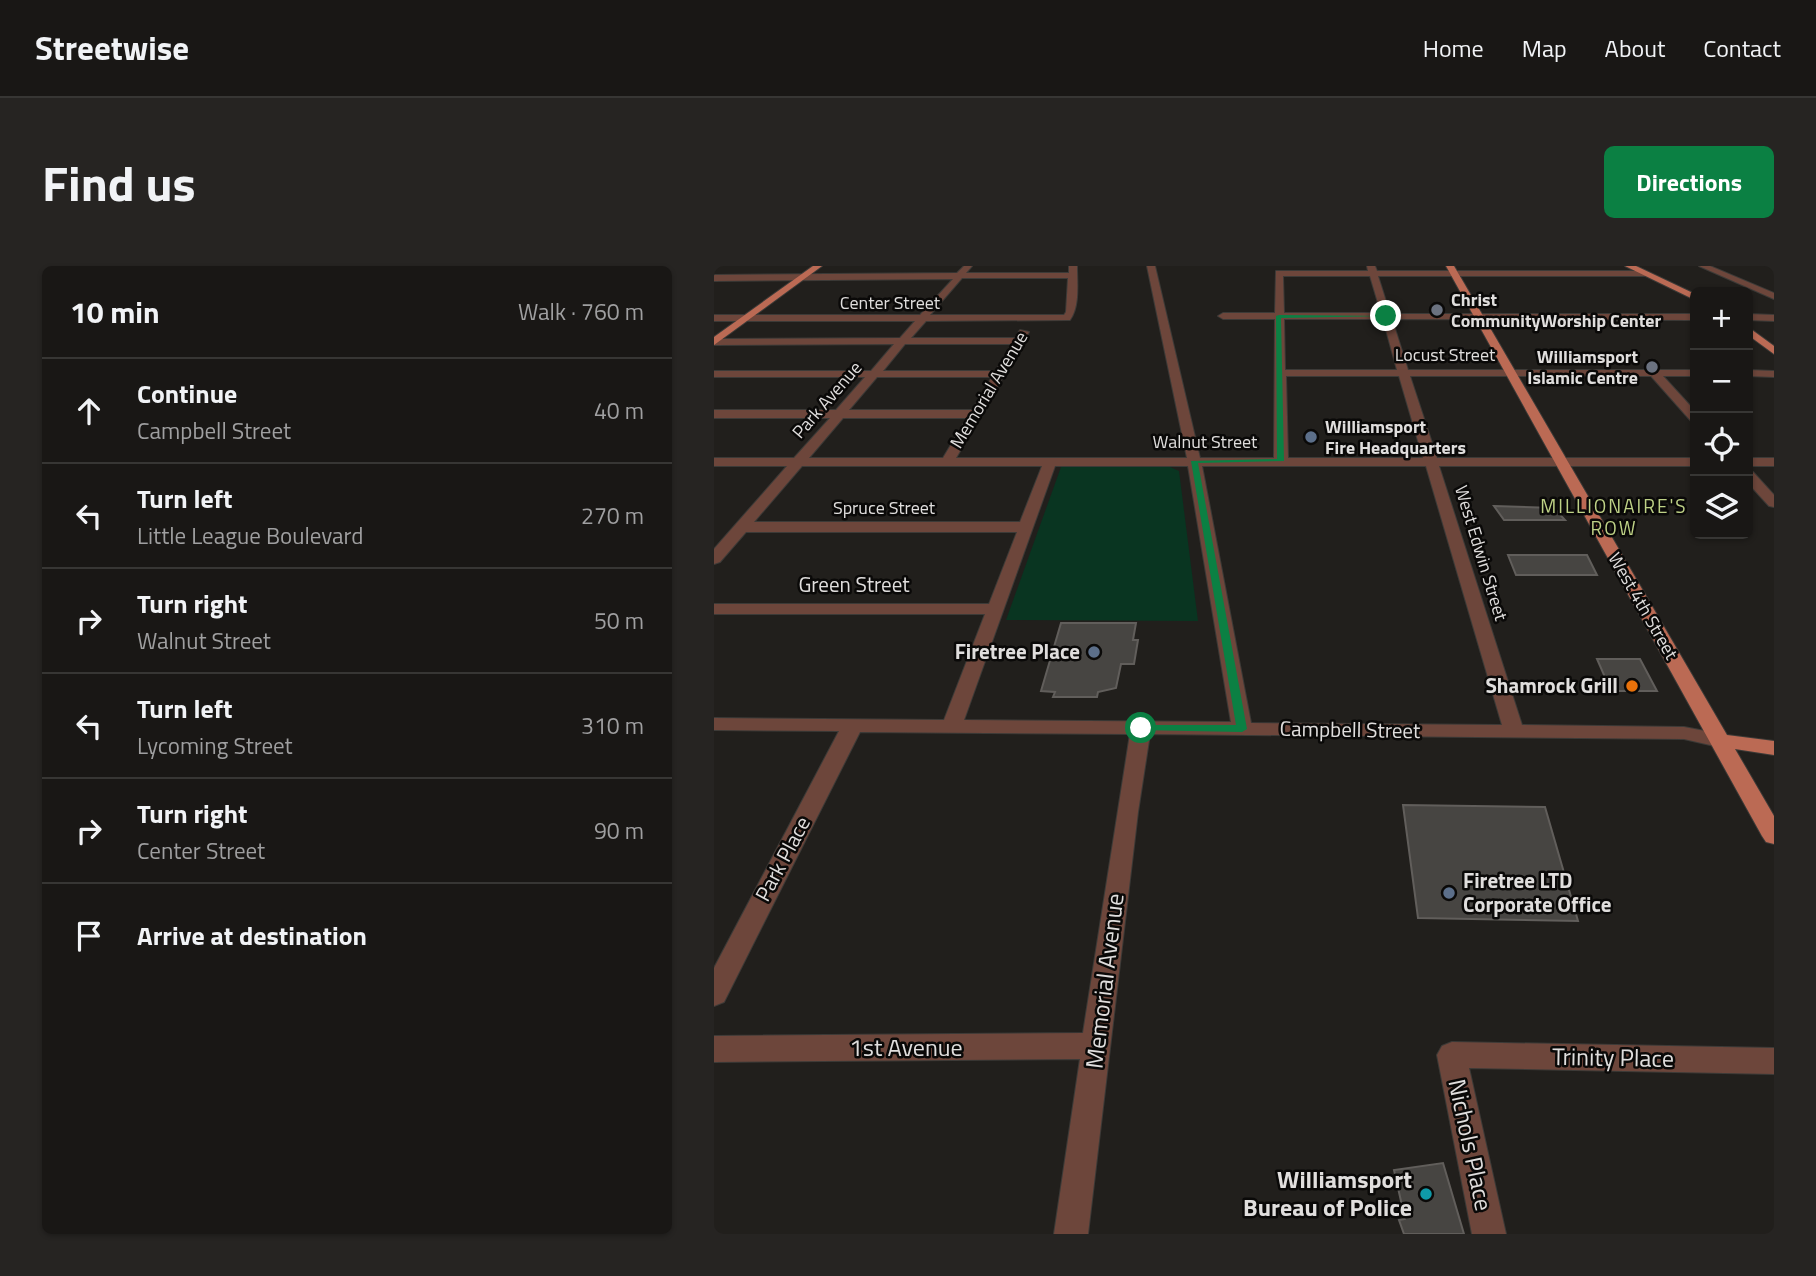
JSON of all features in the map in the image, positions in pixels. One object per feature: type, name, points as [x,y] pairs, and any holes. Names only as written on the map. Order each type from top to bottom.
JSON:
[{"type":"main road","points":[[714,342],[818,266]]},
{"type":"main road","points":[[1629,266],[1690,295]]},
{"type":"main road","name":"West 4th Street","points":[[1452,270],[1774,836]]},
{"type":"main road","points":[[1753,334],[1774,351]]},
{"type":"main road","name":"Campbell Street","points":[[1719,740],[1774,748]]},
{"type":"street","name":"Park Avenue","points":[[714,559],[905,342],[968,266]]},
{"type":"street","points":[[1151,266],[1194,461],[1242,729]]},
{"type":"street","points":[[1703,266],[1774,296]]},
{"type":"street","name":"West Edwin Street","points":[[1372,270],[1514,732]]},
{"type":"street","points":[[1281,461],[1279,273],[1452,270],[1645,274]]},
{"type":"street","points":[[714,278],[960,276],[1073,271]]},
{"type":"street","name":"Center Street","points":[[714,318],[1067,318],[1071,312],[1073,271]]},
{"type":"street","points":[[1223,316],[1690,317]]},
{"type":"street","points":[[1753,317],[1774,318]]},
{"type":"street","name":"Memorial Avenue","points":[[947,462],[1032,318]]},
{"type":"street","points":[[714,342],[1018,341]]},
{"type":"street","name":"Locust Street","points":[[1279,373],[1690,373]]},
{"type":"street","points":[[1654,373],[1690,413]]},
{"type":"street","points":[[1753,373],[1774,373]]},
{"type":"street","points":[[714,374],[999,374]]},
{"type":"street","points":[[714,414],[975,414]]},
{"type":"street","name":"Walnut Street","points":[[714,462],[1690,463]]},
{"type":"street","points":[[952,726],[1050,462]]},
{"type":"street","points":[[1753,463],[1774,463]]},
{"type":"street","points":[[1749,476],[1774,503]]},
{"type":"street","name":"Spruce Street","points":[[742,527],[1025,527]]},
{"type":"street","name":"Green Street","points":[[714,609],[995,609]]},
{"type":"street","name":"Campbell Street","points":[[714,724],[1684,733],[1719,740]]},
{"type":"street","name":"Park Place","points":[[714,994],[853,725]]},
{"type":"street","name":"Memorial Avenue","points":[[1071,1234],[1127,812],[1141,728]]},
{"type":"street","name":"1st Avenue","points":[[714,1049],[1097,1046]]},
{"type":"street","name":"Trinity Place","points":[[1452,1055],[1774,1061]]},
{"type":"street","name":"Nichols Place","points":[[1452,1055],[1489,1234]]},
{"type":"green space","points":[[1061,467],[1170,467],[1179,471],[1198,621],[1006,620]]},
{"type":"building","points":[[1494,506],[1554,508],[1565,520],[1504,520]]},
{"type":"building","points":[[1508,555],[1587,555],[1597,575],[1516,575]]},
{"type":"building","name":"Firetree Place","points":[[1061,623],[1136,623],[1133,640],[1138,640],[1134,664],[1121,664],[1116,688],[1098,692],[1097,697],[1053,697],[1055,692],[1041,691]]},
{"type":"building","points":[[1597,659],[1640,659],[1657,691],[1611,691]]},
{"type":"building","points":[[1403,805],[1545,807],[1578,921],[1418,918]]},
{"type":"building","name":"Williamsport Bureau of Police","points":[[1443,1163],[1464,1234],[1404,1234],[1399,1220],[1405,1219],[1394,1170]]},
{"type":"place","name":"Christ CommunityWorship Center","points":[[1437,310]]},
{"type":"place","name":"Williamsport Islamic Centre","points":[[1652,367]]},
{"type":"place","name":"Williamsport Fire Headquarters","points":[[1311,437]]},
{"type":"place","name":"Firetree Place","points":[[1094,652]]},
{"type":"place","name":"Shamrock Grill","points":[[1632,686]]},
{"type":"place","name":"Firetree LTD Corporate Office","points":[[1449,893]]},
{"type":"place","name":"Williamsport Bureau of Police","points":[[1426,1194]]},
{"type":"district","name":"MILLIONAIRE'S ROW","points":[[1614,517]]},
{"type":"route","points":[[1141,728],[1242,729],[1194,461],[1281,461],[1279,316],[1386,316]]}]
